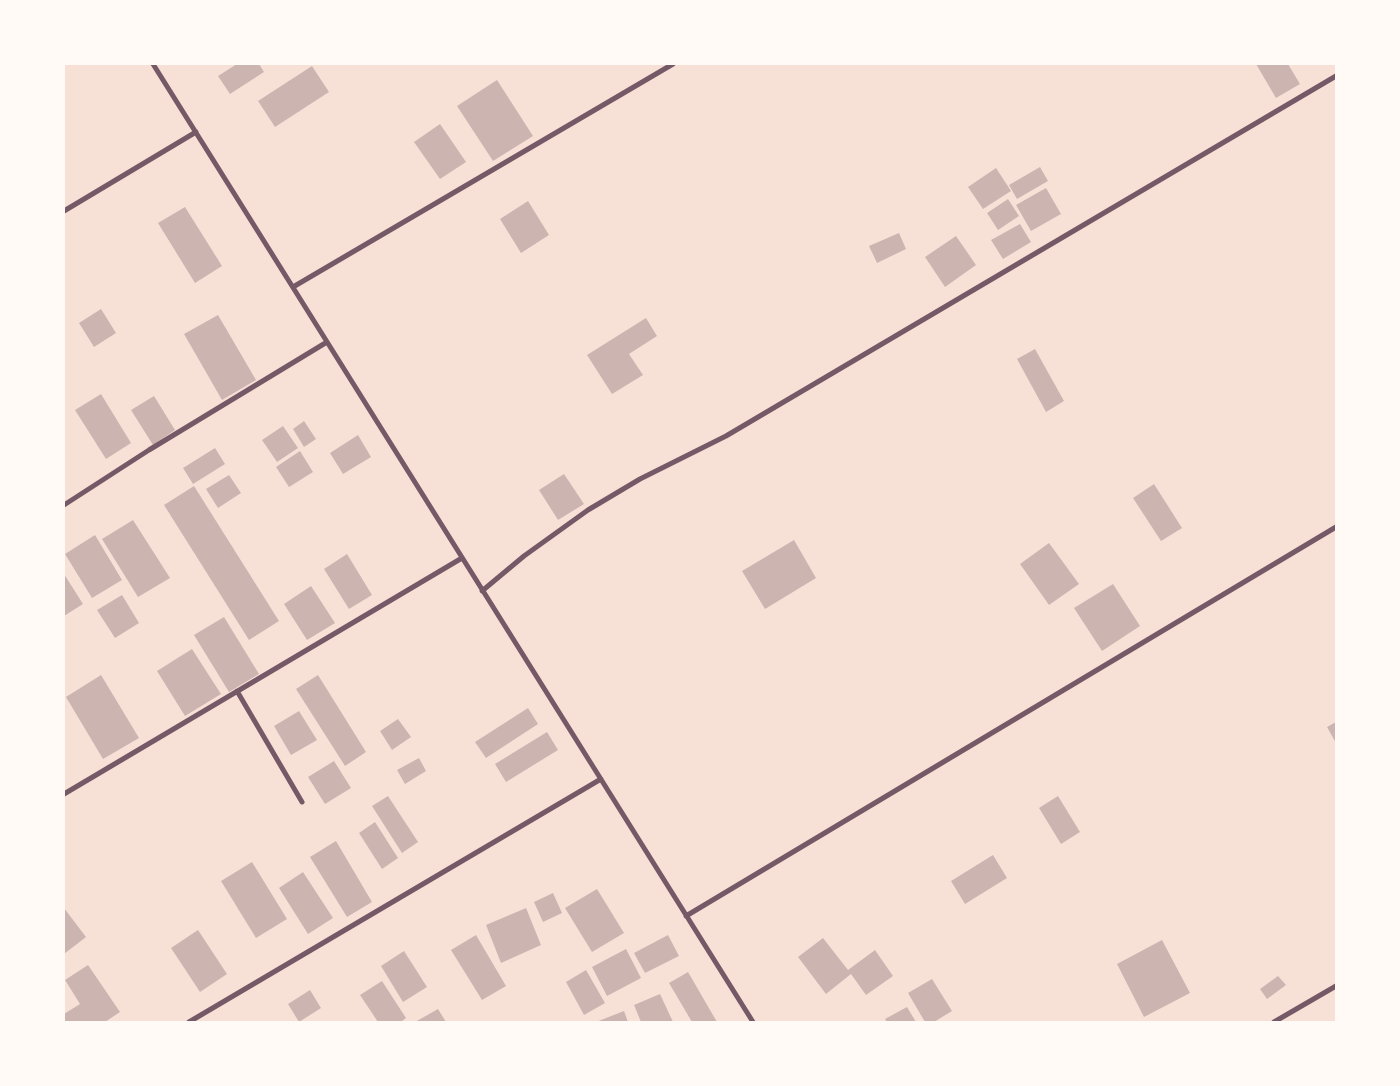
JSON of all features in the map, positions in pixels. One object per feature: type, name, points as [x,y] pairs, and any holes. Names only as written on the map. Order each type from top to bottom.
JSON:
[{"type":"street","points":[[153,64],[751,1022]]},
{"type":"street","points":[[293,287],[673,64]]},
{"type":"street","points":[[482,591],[524,556],[588,510],[640,479],[726,436],[1336,76]]},
{"type":"street","points":[[64,211],[196,132]]},
{"type":"street","points":[[64,505],[149,450],[327,342]]},
{"type":"street","points":[[686,916],[1336,527]]},
{"type":"street","points":[[64,794],[462,558]]},
{"type":"street","points":[[237,691],[302,802]]},
{"type":"street","points":[[189,1022],[601,779]]},
{"type":"street","points":[[1274,1022],[1336,986]]},
{"type":"building","points":[[237,64],[259,64],[264,72],[230,94],[218,76]]},
{"type":"building","points":[[1256,64],[1288,64],[1300,84],[1276,98]]},
{"type":"building","points":[[312,66],[329,92],[275,127],[258,101]]},
{"type":"building","points":[[497,80],[533,136],[493,161],[457,106]]},
{"type":"building","points":[[440,124],[466,162],[440,179],[414,142]]},
{"type":"building","points":[[1040,167],[1048,181],[1017,199],[1009,185]]},
{"type":"building","points":[[996,168],[1011,191],[983,209],[968,187]]},
{"type":"building","points":[[1046,188],[1061,214],[1031,231],[1016,205]]},
{"type":"building","points":[[1008,199],[1019,216],[998,230],[987,213]]},
{"type":"building","points":[[528,201],[549,235],[521,253],[500,219]]},
{"type":"building","points":[[185,207],[222,266],[195,283],[158,223]]},
{"type":"building","points":[[1020,224],[1031,242],[1003,259],[991,240]]},
{"type":"building","points":[[899,233],[906,249],[877,263],[869,246]]},
{"type":"building","points":[[956,236],[976,265],[945,287],[925,257]]},
{"type":"building","points":[[101,309],[116,333],[94,347],[79,323]]},
{"type":"building","points":[[218,315],[256,380],[222,400],[184,334]]},
{"type":"building","points":[[646,318],[657,336],[629,354],[643,375],[612,394],[587,355]]},
{"type":"building","points":[[1035,349],[1064,401],[1046,412],[1017,359]]},
{"type":"building","points":[[101,394],[131,443],[106,459],[75,410]]},
{"type":"building","points":[[154,396],[175,430],[153,445],[131,410]]},
{"type":"building","points":[[304,421],[316,439],[304,447],[293,429]]},
{"type":"building","points":[[283,426],[298,448],[277,462],[262,440]]},
{"type":"building","points":[[358,435],[371,457],[343,474],[330,453]]},
{"type":"building","points":[[215,448],[225,464],[193,484],[183,468]]},
{"type":"building","points":[[300,451],[313,472],[289,487],[276,467]]},
{"type":"building","points":[[564,474],[584,504],[558,520],[539,490]]},
{"type":"building","points":[[229,475],[241,493],[218,508],[206,489]]},
{"type":"building","points":[[1154,484],[1182,528],[1161,541],[1133,498]]},
{"type":"building","points":[[194,486],[279,621],[249,640],[164,505]]},
{"type":"building","points":[[133,520],[170,578],[138,597],[102,539]]},
{"type":"building","points":[[95,535],[122,580],[92,598],[65,554]]},
{"type":"building","points":[[794,540],[816,578],[765,609],[742,571]]},
{"type":"building","points":[[1049,543],[1079,584],[1049,605],[1020,564]]},
{"type":"building","points":[[347,554],[372,595],[349,609],[324,569]]},
{"type":"building","points":[[64,574],[83,604],[64,616]]},
{"type":"building","points":[[1113,584],[1140,626],[1102,651],[1074,608]]},
{"type":"building","points":[[311,586],[335,623],[307,640],[284,604]]},
{"type":"building","points":[[122,595],[139,623],[115,638],[97,610]]},
{"type":"building","points":[[224,617],[259,674],[229,692],[194,635]]},
{"type":"building","points":[[192,649],[221,694],[185,716],[157,671]]},
{"type":"building","points":[[101,675],[139,738],[103,759],[66,697]]},
{"type":"building","points":[[318,675],[366,752],[345,766],[296,689]]},
{"type":"building","points":[[528,708],[538,724],[486,758],[475,742]]},
{"type":"building","points":[[299,711],[317,740],[291,755],[274,726]]},
{"type":"building","points":[[398,719],[411,737],[392,750],[380,731]]},
{"type":"building","points":[[1336,722],[1336,743],[1327,727]]},
{"type":"building","points":[[547,732],[558,750],[506,782],[495,764]]},
{"type":"building","points":[[419,758],[426,771],[405,784],[397,770]]},
{"type":"building","points":[[334,761],[351,788],[325,804],[308,777]]},
{"type":"building","points":[[388,796],[418,842],[402,853],[372,806]]},
{"type":"building","points":[[1058,796],[1080,832],[1061,844],[1039,808]]},
{"type":"building","points":[[375,822],[398,858],[382,869],[359,833]]},
{"type":"building","points":[[336,841],[372,902],[347,917],[310,857]]},
{"type":"building","points":[[993,855],[1007,878],[965,904],[951,881]]},
{"type":"building","points":[[252,862],[287,919],[256,938],[221,881]]},
{"type":"building","points":[[303,872],[333,918],[308,934],[279,888]]},
{"type":"building","points":[[597,889],[624,933],[592,952],[565,908]]},
{"type":"building","points":[[553,893],[562,913],[543,922],[534,902]]},
{"type":"building","points":[[64,908],[86,937],[64,954]]},
{"type":"building","points":[[526,908],[541,945],[501,963],[486,925]]},
{"type":"building","points":[[198,930],[227,974],[200,992],[171,948]]},
{"type":"building","points":[[476,935],[506,986],[482,1000],[451,950]]},
{"type":"building","points":[[668,935],[679,956],[645,973],[634,953]]},
{"type":"building","points":[[823,938],[848,970],[875,950],[893,976],[866,995],[851,974],[826,994],[798,957]]},
{"type":"building","points":[[1162,940],[1190,993],[1144,1017],[1117,964]]},
{"type":"building","points":[[626,949],[641,978],[607,996],[592,967]]},
{"type":"building","points":[[404,951],[427,987],[403,1002],[381,966]]},
{"type":"building","points":[[88,965],[120,1012],[105,1022],[64,1022],[64,1014],[80,1004],[65,980]]},
{"type":"building","points":[[586,970],[605,1003],[584,1015],[566,982]]},
{"type":"building","points":[[688,972],[717,1022],[692,1022],[669,983]]},
{"type":"building","points":[[1278,976],[1286,985],[1267,999],[1260,989]]},
{"type":"building","points":[[932,979],[952,1011],[934,1022],[925,1022],[908,993]]},
{"type":"building","points":[[382,981],[406,1018],[401,1022],[378,1022],[360,995]]},
{"type":"building","points":[[310,990],[321,1008],[299,1022],[288,1004]]},
{"type":"building","points":[[660,994],[673,1022],[641,1022],[634,1005]]},
{"type":"building","points":[[907,1007],[916,1022],[887,1022],[885,1019]]},
{"type":"building","points":[[438,1009],[446,1022],[415,1022]]},
{"type":"building","points":[[624,1011],[628,1022],[596,1022]]}]
